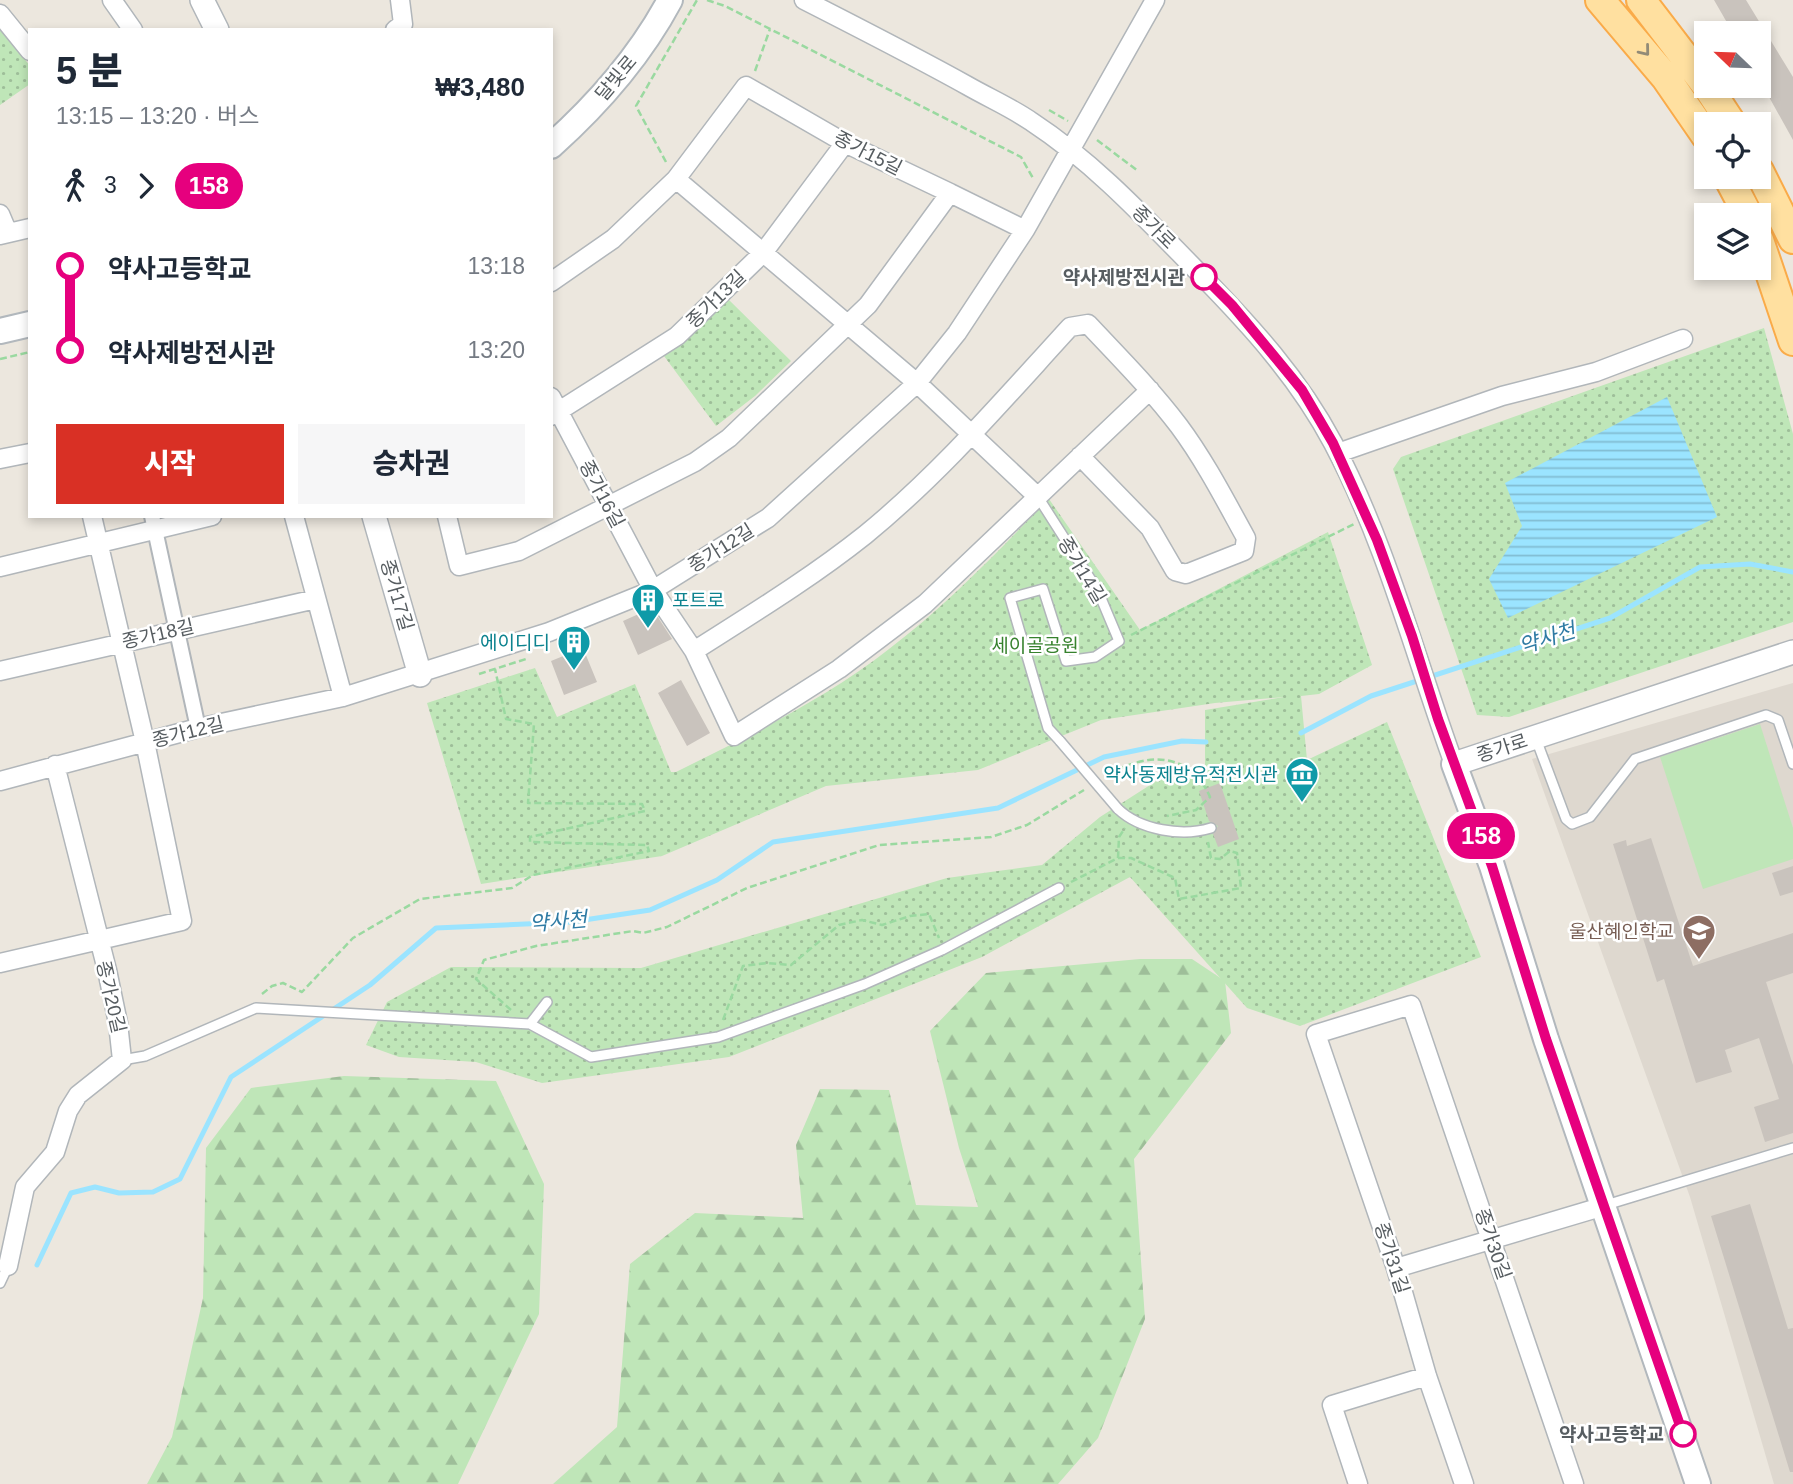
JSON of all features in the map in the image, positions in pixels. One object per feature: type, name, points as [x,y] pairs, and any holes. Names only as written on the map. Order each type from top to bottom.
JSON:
[{"type":"main road","name":"달빛로","points":[[553,144],[587,112],[633,60],[670,0]]},
{"type":"main road","points":[[1600,0],[1666,78],[1694,119]]},
{"type":"main road","points":[[1641,0],[1694,69]]},
{"type":"main road","points":[[1768,189],[1793,239]]},
{"type":"main road","points":[[1771,276],[1793,341]]},
{"type":"main road","points":[[0,331],[28,324]]},
{"type":"main road","name":"종가로","points":[[1454,764],[1492,866],[1546,1039],[1699,1484]]},
{"type":"street","points":[[112,0],[132,28]]},
{"type":"street","points":[[202,0],[216,28]]},
{"type":"street","points":[[398,28],[403,24],[400,0]]},
{"type":"street","name":"종가로","points":[[804,0],[891,43],[1032,122],[1095,169],[1232,305],[1302,390],[1338,453],[1367,517],[1412,636],[1454,764],[1793,652]]},
{"type":"street","points":[[1070,151],[1155,0]]},
{"type":"street","points":[[0,14],[28,49]]},
{"type":"street","points":[[553,281],[613,239],[676,178],[746,86]]},
{"type":"street","name":"종가15길","points":[[746,86],[845,143],[1025,230]]},
{"type":"street","name":"종가13길","points":[[554,409],[677,336],[763,253],[845,143]]},
{"type":"street","name":"종가12길","points":[[0,781],[198,728],[343,697],[420,675],[550,632],[653,590],[768,518],[917,383],[957,332],[1025,230],[1070,151]]},
{"type":"street","points":[[676,178],[917,383],[1038,497]]},
{"type":"street","points":[[447,518],[459,566],[520,551],[695,461],[729,438],[850,325],[950,193]]},
{"type":"street","points":[[0,214],[4,234],[28,228]]},
{"type":"street","points":[[694,651],[798,585],[864,535],[935,472],[1070,327],[1088,324],[1150,390],[1211,474],[1246,538],[1244,551],[1186,574],[1175,571],[1150,528],[1080,456]]},
{"type":"street","points":[[1338,453],[1502,396],[1596,372],[1683,339]]},
{"type":"street","points":[[653,590],[694,651],[734,736],[839,669],[925,604],[1150,390]]},
{"type":"street","name":"종가16길","points":[[554,409],[653,590]]},
{"type":"street","points":[[0,459],[28,453]]},
{"type":"street","points":[[92,518],[119,643],[145,742]]},
{"type":"street","points":[[0,567],[98,544],[154,523],[195,518]]},
{"type":"street","points":[[294,518],[343,697]]},
{"type":"street","name":"종가17길","points":[[375,518],[420,675]]},
{"type":"street","points":[[154,523],[198,728]]},
{"type":"street","name":"종가18길","points":[[0,671],[316,599]]},
{"type":"street","name":"종가20길","points":[[2,963],[182,921],[145,742]]},
{"type":"street","points":[[55,765],[97,942]]},
{"type":"street","name":"종가20길","points":[[4,1274],[25,1187],[55,1152],[68,1111],[78,1095],[122,1060],[118,1023],[97,942]]},
{"type":"street","points":[[0,944],[2,963]]},
{"type":"street","name":"종가30길","points":[[1316,1034],[1411,1005],[1574,1484]]},
{"type":"street","name":"종가31길","points":[[1316,1034],[1396,1268],[1427,1376],[1464,1484]]},
{"type":"street","points":[[1396,1268],[1604,1206]]},
{"type":"street","points":[[1358,1484],[1332,1405],[1427,1376]]},
{"type":"lane","name":"종가14길","points":[[1038,497],[1098,591],[1119,641]]},
{"type":"lane","points":[[1119,641],[1095,657],[1066,661],[1043,589],[1010,597],[1048,728],[1130,821],[1160,829],[1208,829]]},
{"type":"lane","points":[[1535,737],[1566,819],[1572,824],[1590,817],[1635,759],[1766,715],[1778,720],[1793,764]]},
{"type":"lane","points":[[122,1060],[145,1056],[262,1008],[530,1024],[591,1057],[718,1037],[865,984],[942,950],[1059,888]]},
{"type":"lane","points":[[530,1024],[547,1002]]},
{"type":"lane","points":[[1604,1206],[1793,1148]]},
{"type":"path","points":[[676,178],[636,106],[697,0]]},
{"type":"path","points":[[707,0],[770,29],[1021,157],[1034,178],[1028,189]]},
{"type":"path","points":[[746,86],[757,68],[770,29]]},
{"type":"path","points":[[1083,129],[1138,171]]},
{"type":"path","points":[[0,359],[28,352]]},
{"type":"path","points":[[1119,641],[1367,517]]},
{"type":"path","points":[[262,1008],[253,1003],[272,986],[283,983],[302,992],[353,938],[420,899],[512,888],[528,881],[533,875],[649,851],[647,845],[530,842],[530,837],[645,811],[642,804],[528,803],[534,724],[506,719],[495,669]]},
{"type":"path","points":[[1102,779],[1126,765],[1159,758],[1184,764],[1202,779],[1210,797],[1196,810],[1158,819]]},
{"type":"path","points":[[530,1024],[497,1000],[476,979],[484,960],[536,946],[633,931],[643,933],[667,927],[747,888],[879,845],[991,837],[1027,825],[1091,785]]},
{"type":"path","points":[[1118,858],[1119,836],[1130,821]]},
{"type":"path","points":[[1059,888],[1118,858],[1131,858],[1174,878],[1179,899],[1241,888],[1237,853],[1230,851],[1220,859],[1212,858],[1208,829]]},
{"type":"path","points":[[718,1037],[732,990],[743,966],[766,963],[791,965],[839,925],[862,920],[882,925],[910,916],[929,914],[942,950]]},
{"type":"shaded area","name":"울산혜인학교","points":[[1793,683],[1793,1484],[1774,1484],[1690,1197],[1532,759]]},
{"type":"green space","points":[[0,28],[28,63],[28,85],[0,105]]},
{"type":"green space","points":[[729,300],[791,361],[755,396],[716,426],[664,356]]},
{"type":"green space","points":[[1764,328],[1793,434],[1793,622],[1509,717],[1477,715],[1393,469],[1401,457]]},
{"type":"green space","name":"세이골공원","points":[[1049,499],[1140,630],[1328,532],[1372,665],[1319,694],[1301,696],[1307,760],[1387,722],[1481,957],[1300,1026],[1247,1008],[1130,877],[982,957],[729,1057],[542,1083],[476,1062],[399,1057],[366,1045],[387,1002],[451,967],[641,968],[947,878],[1042,865],[1100,817],[1161,778],[1205,771],[1205,710],[1284,697],[1215,703],[1101,720],[978,770],[826,786],[662,856],[481,884],[427,703],[535,668],[557,717],[635,684],[671,772],[676,772],[786,716],[864,667],[952,596]]},
{"type":"green space","points":[[1760,724],[1793,828],[1793,859],[1703,889],[1660,757]]},
{"type":"green space","points":[[1140,959],[1192,959],[1225,981],[1231,1033],[1134,1159],[1145,1319],[1098,1438],[1058,1484],[553,1484],[617,1427],[630,1264],[695,1213],[803,1218],[796,1145],[820,1089],[889,1090],[916,1205],[978,1207],[959,1148],[930,1031],[986,973]]},
{"type":"green space","points":[[344,1076],[496,1081],[544,1184],[539,1314],[458,1484],[147,1484],[172,1437],[203,1298],[206,1148],[251,1088]]},
{"type":"water","points":[[1667,397],[1717,517],[1508,618],[1489,579],[1522,526],[1505,483]]},
{"type":"building","points":[[1714,0],[1746,0],[1759,21],[1726,21]]},
{"type":"building","points":[[1771,41],[1793,77],[1793,140],[1770,98]]},
{"type":"building","name":"포트로","points":[[652,608],[672,639],[638,655],[623,621]]},
{"type":"building","name":"에이디디","points":[[583,648],[597,682],[564,695],[551,661]]},
{"type":"building","points":[[681,680],[710,733],[687,746],[658,693]]},
{"type":"building","points":[[1220,783],[1239,839],[1218,847],[1213,834],[1218,826],[1209,821],[1199,791]]},
{"type":"building","points":[[1651,838],[1693,966],[1793,933],[1793,973],[1766,982],[1793,1065],[1793,1133],[1765,1142],[1754,1107],[1779,1099],[1759,1038],[1725,1050],[1732,1072],[1696,1083],[1664,979],[1657,982],[1613,844],[1626,840],[1627,846]]},
{"type":"building","points":[[1793,866],[1793,892],[1780,896],[1772,873]]},
{"type":"building","points":[[1750,1204],[1788,1329],[1793,1328],[1793,1472],[1790,1472],[1711,1216]]},
{"type":"waterway","name":"약사천","points":[[1301,733],[1371,696],[1610,618],[1700,567],[1750,564],[1793,572]]},
{"type":"waterway","name":"약사천","points":[[37,1265],[71,1193],[95,1187],[119,1193],[153,1192],[180,1179],[231,1077],[370,985],[436,928],[571,922],[650,910],[717,880],[773,842],[998,808],[1104,757],[1182,741],[1206,742]]},
{"type":"bus line","name":"158","points":[[1204,277],[1232,305],[1302,390],[1333,443],[1377,540],[1492,866],[1546,1039],[1683,1434]]},
{"type":"place","name":"약사제방전시관","points":[[1204,277]]},
{"type":"place","name":"포트로","points":[[648,630]]},
{"type":"place","name":"에이디디","points":[[574,672]]},
{"type":"place","name":"약사동제방유적전시관","points":[[1302,804]]},
{"type":"place","name":"울산혜인학교","points":[[1699,961]]},
{"type":"place","name":"약사고등학교","points":[[1683,1434]]}]
